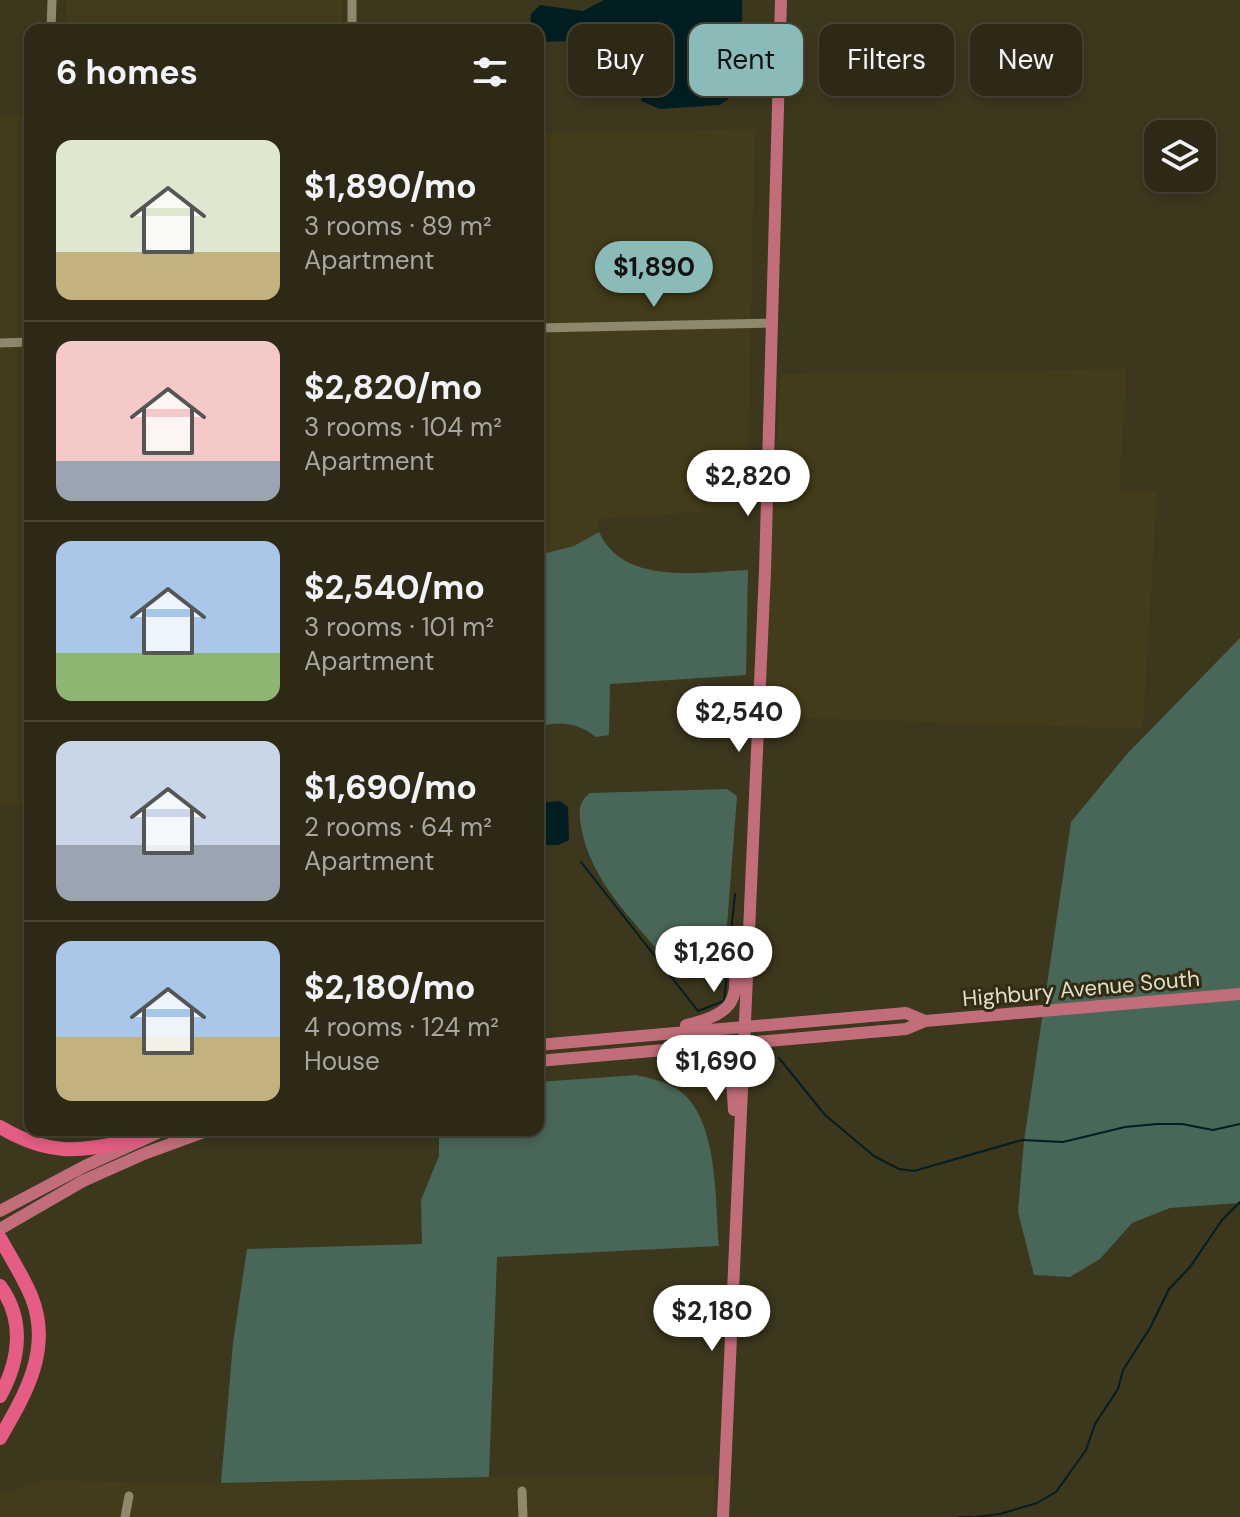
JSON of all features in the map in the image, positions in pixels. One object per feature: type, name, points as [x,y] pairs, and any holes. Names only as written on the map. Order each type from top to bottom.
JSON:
[{"type":"highway","points":[[0,1127],[45,1148],[66,1151],[141,1139]]},
{"type":"highway","points":[[0,1238],[33,1299],[40,1340],[34,1372],[25,1396],[0,1438]]},
{"type":"highway","points":[[0,1286],[18,1324],[16,1361],[0,1396]]},
{"type":"main road","points":[[723,1517],[765,571],[781,0]]},
{"type":"main road","points":[[651,1035],[713,1018],[723,1012],[735,993],[738,956],[749,938]]},
{"type":"main road","name":"Highbury Avenue South","points":[[544,1061],[906,1029],[925,1021],[1240,994]]},
{"type":"main road","name":"Highbury Avenue South","points":[[544,1044],[906,1013],[925,1021]]},
{"type":"main road","points":[[652,1053],[709,1054],[726,1062],[732,1080],[737,1191]]},
{"type":"main road","points":[[0,1211],[149,1136]]},
{"type":"main road","points":[[0,1229],[83,1181],[193,1136]]},
{"type":"street","points":[[51,24],[52,0]]},
{"type":"street","points":[[352,0],[352,24]]},
{"type":"street","points":[[544,328],[772,323]]},
{"type":"street","points":[[0,343],[24,342]]},
{"type":"street","points":[[522,1491],[523,1517]]},
{"type":"street","points":[[125,1517],[129,1496]]},
{"type":"shaded area","points":[[66,0],[343,0],[342,24],[67,24]]},
{"type":"shaded area","points":[[24,115],[24,805],[0,806],[0,116]]},
{"type":"shaded area","points":[[755,129],[747,509],[598,519],[599,532],[574,546],[544,554],[544,133]]},
{"type":"shaded area","points":[[1127,369],[1119,490],[1157,492],[1143,729],[766,717],[780,374]]},
{"type":"shaded area","points":[[715,1476],[713,1517],[0,1517],[0,1494],[42,1480],[215,1484],[489,1477]]},
{"type":"green space","points":[[599,532],[610,549],[626,561],[644,568],[686,573],[748,570],[746,675],[610,684],[609,735],[596,737],[576,726],[561,723],[544,726],[544,554],[574,546]]},
{"type":"green space","points":[[1240,638],[1240,1203],[1170,1208],[1132,1223],[1100,1259],[1070,1277],[1034,1275],[1018,1212],[1024,1141],[1071,822],[1127,754]]},
{"type":"green space","points":[[727,789],[737,796],[727,926],[694,969],[681,971],[668,962],[604,882],[586,846],[580,808],[590,793]]},
{"type":"green space","points":[[636,1075],[677,1089],[691,1102],[708,1139],[719,1246],[497,1257],[489,1477],[221,1483],[233,1343],[247,1249],[422,1244],[421,1200],[439,1156],[439,1136],[544,1136],[544,1082]]},
{"type":"water","points":[[604,0],[742,0],[742,24],[689,24],[689,96],[732,96],[720,105],[660,109],[641,101],[641,96],[673,96],[673,24],[568,24],[568,41],[544,42],[544,24],[530,24],[531,14],[540,5],[583,11]]},
{"type":"water","points":[[560,801],[568,807],[569,840],[558,845],[544,845],[544,802]]},
{"type":"waterway","points":[[581,862],[698,1011],[724,1001],[735,894]]},
{"type":"waterway","points":[[779,1058],[825,1115],[874,1156],[899,1169],[914,1171],[1022,1140],[1063,1142],[1125,1127],[1157,1124],[1182,1124],[1213,1130],[1240,1124]]},
{"type":"waterway","points":[[975,1517],[1000,1514],[1037,1503],[1056,1492],[1086,1450],[1095,1424],[1118,1389],[1123,1370],[1150,1328],[1169,1289],[1190,1267],[1222,1220],[1240,1202]]},
{"type":"waterway","points":[[959,1517],[973,1517]]}]
